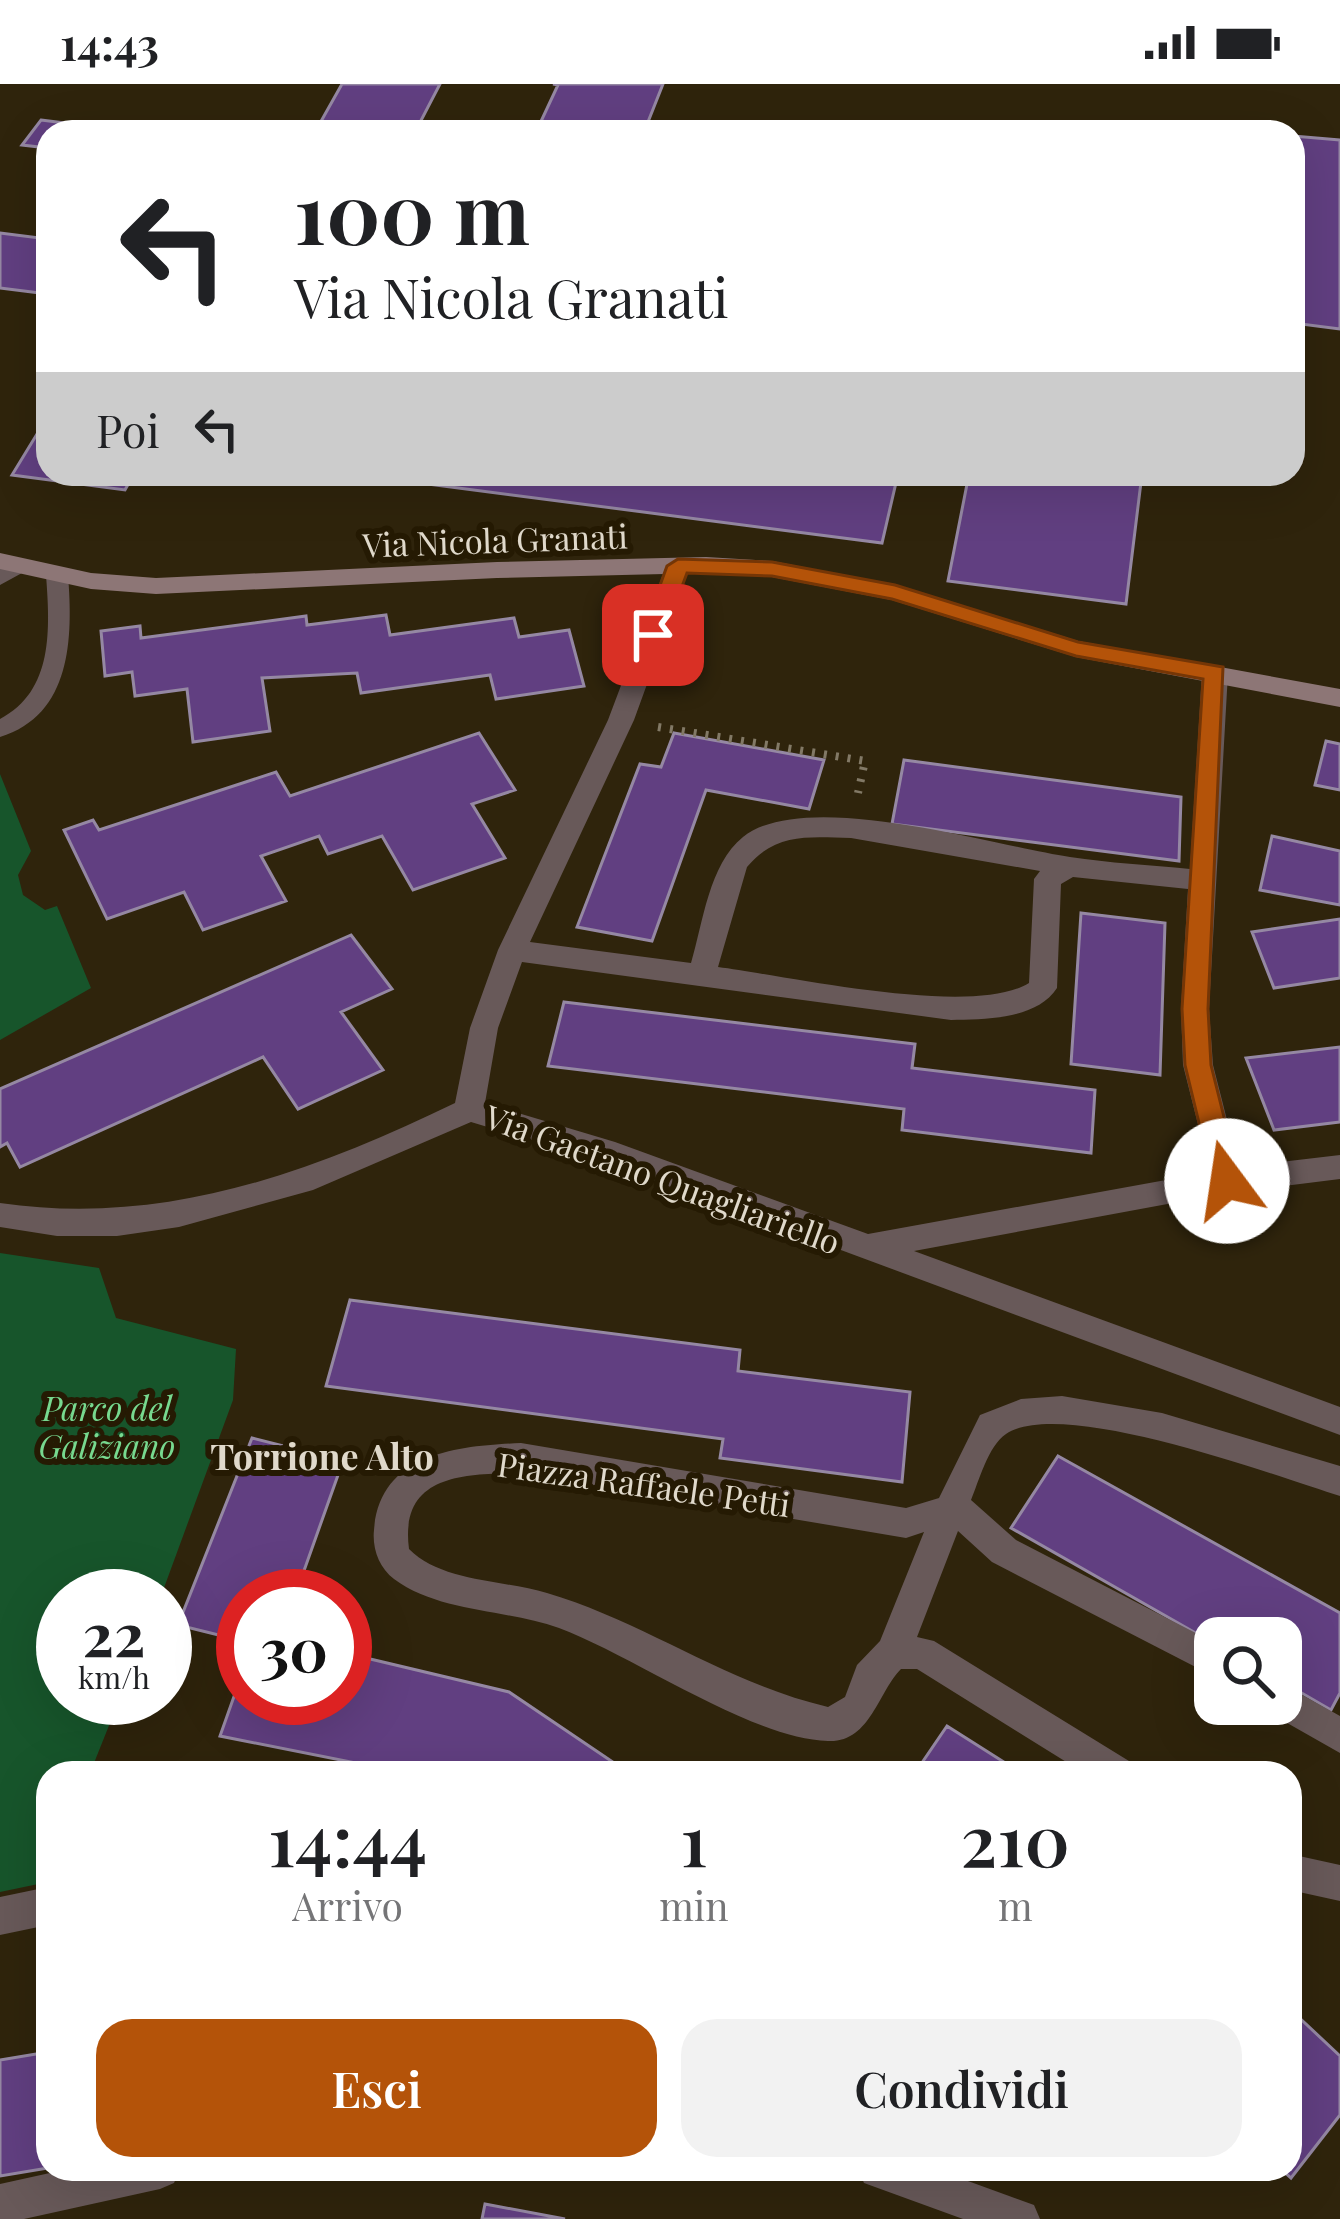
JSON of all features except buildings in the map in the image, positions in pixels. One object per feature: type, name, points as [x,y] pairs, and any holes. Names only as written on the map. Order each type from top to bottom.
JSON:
[{"type":"street","name":"Via Nicola Granati","points":[[7,569],[156,586],[678,566],[772,569],[844,581],[1054,644],[1340,698]]},
{"type":"street","name":"Via Gaetano Quagliariello","points":[[678,566],[621,720],[512,950],[484,1028],[469,1110],[604,1150],[1340,1421]]},
{"type":"street","points":[[1215,673],[1199,880],[1198,1065],[1227,1181]]},
{"type":"street","points":[[700,977],[713,925],[741,853],[782,829],[849,832],[1069,867],[1199,880]]},
{"type":"street","points":[[512,950],[951,1009],[1015,1004],[1043,988],[1048,879],[1069,867]]},
{"type":"street","points":[[0,1215],[99,1223],[186,1213],[276,1192],[469,1110]]},
{"type":"street","points":[[860,1248],[1227,1181],[1340,1167]]},
{"type":"street","name":"Piazza Raffaele Petti","points":[[956,1508],[906,1523],[521,1458],[434,1466],[404,1487],[393,1514],[389,1546],[401,1566],[452,1589],[518,1600],[603,1627],[784,1717],[832,1725],[859,1708],[869,1677],[892,1652],[956,1508],[972,1454],[990,1426],[1017,1412],[1101,1412],[1340,1481]]},
{"type":"street","points":[[956,1508],[1004,1551],[1194,1650]]},
{"type":"street","points":[[892,1652],[922,1653],[1097,1761]]},
{"type":"street","points":[[1302,1713],[1340,1736]]},
{"type":"street","points":[[1302,1875],[1340,1883]]},
{"type":"street","points":[[0,1916],[36,1908]]},
{"type":"street","points":[[0,2204],[105,2181]]},
{"type":"street","points":[[912,2181],[1020,2219]]},
{"type":"lane","points":[[0,729],[26,719],[42,703],[58,643],[57,575]]},
{"type":"path","points":[[621,720],[865,761],[849,832]]},
{"type":"green space","points":[[0,774],[31,851],[18,875],[23,895],[45,910],[57,906],[91,988],[0,1040]]},
{"type":"green space","name":"Parco del Galiziano","points":[[0,1253],[99,1268],[116,1318],[236,1349],[233,1400],[171,1569],[36,1569],[36,1725],[109,1725],[95,1761],[36,1761],[36,1884],[0,1892]]},
{"type":"district","name":"Torrione Alto","points":[[322,1455]]},
{"type":"route","points":[[653,635],[678,566],[772,569],[895,592],[1009,632],[1076,649],[1215,673],[1199,880],[1195,1009],[1198,1065],[1227,1181]]}]
